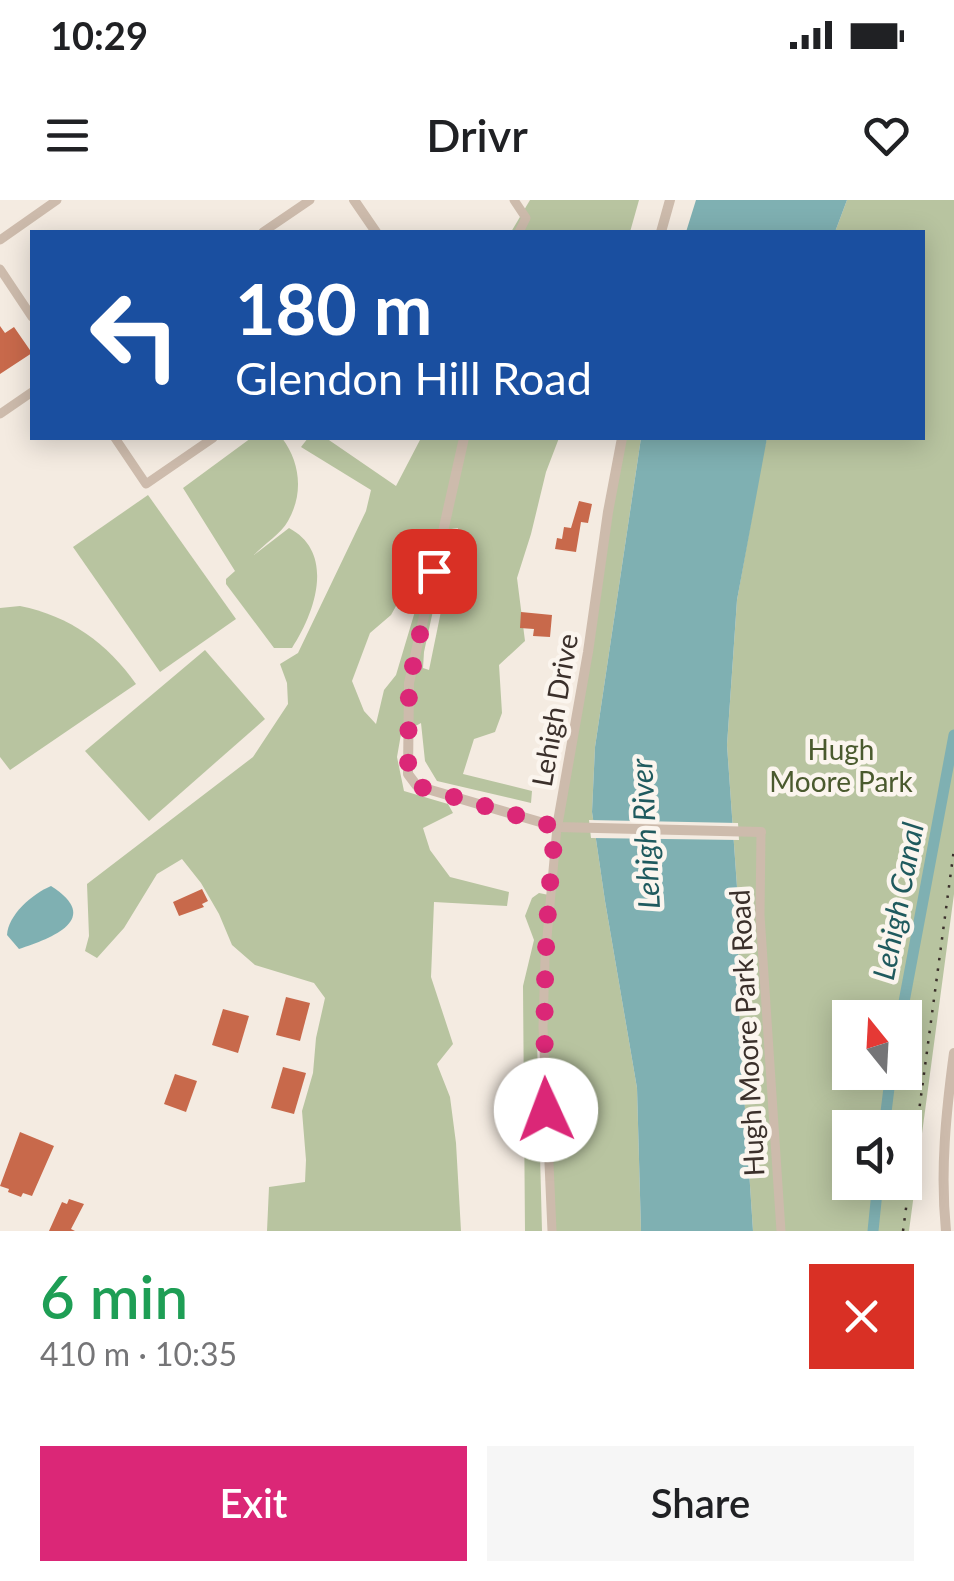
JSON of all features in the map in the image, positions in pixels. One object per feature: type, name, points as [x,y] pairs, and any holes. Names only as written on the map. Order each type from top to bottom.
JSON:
[{"type":"street","points":[[0,240],[58,200]]},
{"type":"street","points":[[266,230],[310,200]]},
{"type":"street","points":[[354,200],[375,230]]},
{"type":"street","points":[[514,200],[526,218],[520,230]]},
{"type":"street","points":[[662,230],[670,200]]},
{"type":"street","points":[[0,269],[30,314]]},
{"type":"street","points":[[0,414],[30,393]]},
{"type":"street","points":[[116,440],[146,484],[210,440]]},
{"type":"street","points":[[464,440],[409,684],[408,774],[417,786],[556,827],[761,832]]},
{"type":"street","name":"Lehigh Drive","points":[[552,1231],[543,1027],[556,827],[622,440]]},
{"type":"street","name":"Hugh Moore Park Road","points":[[761,832],[760,915],[781,1231]]},
{"type":"street","points":[[948,1222],[945,1123],[954,1052]]},
{"type":"green space","points":[[530,200],[639,200],[631,230],[512,230]]},
{"type":"green space","name":"Hugh Moore Park","points":[[847,200],[954,200],[954,894],[922,1134],[922,1110],[832,1110],[832,1200],[913,1200],[909,1231],[753,1231],[727,745],[737,600],[766,440],[925,440],[925,230],[836,230]]},
{"type":"green space","points":[[248,440],[283,440],[296,467],[296,500],[288,521],[254,555],[289,528],[313,552],[317,568],[314,601],[292,648],[274,648],[226,584],[235,571],[183,488]]},
{"type":"green space","points":[[306,440],[329,440],[396,486],[420,440],[558,440],[517,578],[525,641],[499,665],[502,713],[495,732],[474,739],[463,774],[532,791],[531,803],[437,781],[425,761],[421,723],[401,734],[397,757],[404,791],[448,804],[453,813],[423,828],[430,850],[450,877],[509,892],[507,906],[434,902],[431,977],[453,1044],[437,1064],[450,1097],[461,1231],[267,1231],[269,1187],[305,1182],[302,1111],[313,1073],[325,998],[314,983],[255,965],[232,945],[201,883],[182,859],[157,874],[124,928],[97,958],[85,951],[89,936],[87,884],[253,757],[288,704],[287,683],[280,664],[298,653],[366,511],[371,490],[301,447]],"holes":[[[458,528],[429,670],[423,668],[441,574],[427,571],[396,675],[384,690],[376,724],[364,711],[352,681],[370,633],[391,615],[438,531]]]},
{"type":"green space","points":[[622,440],[641,440],[595,747],[592,812],[637,1088],[641,1231],[552,1231],[543,1032],[537,1040],[542,1231],[525,1231],[523,986],[534,940],[525,916],[532,898],[539,893],[549,895]]},
{"type":"green space","points":[[148,495],[236,619],[160,672],[73,547]]},
{"type":"green space","points":[[20,606],[55,617],[86,633],[113,656],[136,684],[10,770],[0,757],[0,608]]},
{"type":"green space","points":[[205,650],[265,719],[149,821],[85,751]]},
{"type":"water","points":[[696,200],[847,200],[836,230],[687,230]]},
{"type":"water","name":"Lehigh River","points":[[641,440],[767,440],[737,600],[727,745],[753,1231],[641,1231],[637,1088],[592,812],[595,747]]},
{"type":"water","points":[[51,886],[73,908],[72,918],[57,933],[19,949],[7,935],[8,927],[29,900]]},
{"type":"pier","points":[[589,820],[738,823],[739,840],[591,838]]},
{"type":"building","points":[[0,326],[5,333],[14,327],[30,354],[0,374]]},
{"type":"building","points":[[579,501],[592,504],[588,523],[581,522],[576,552],[555,549],[564,527],[571,528]]},
{"type":"building","points":[[521,612],[552,615],[550,637],[533,636],[534,629],[520,628]]},
{"type":"building","points":[[202,889],[208,901],[202,904],[204,907],[179,916],[173,902]]},
{"type":"building","points":[[286,997],[310,1003],[300,1041],[276,1035]]},
{"type":"building","points":[[223,1009],[249,1016],[238,1053],[212,1045]]},
{"type":"building","points":[[283,1067],[306,1073],[294,1114],[271,1108]]},
{"type":"building","points":[[175,1074],[197,1081],[186,1112],[164,1104]]},
{"type":"building","points":[[20,1132],[54,1146],[32,1196],[23,1193],[21,1197],[0,1186]]},
{"type":"building","points":[[69,1199],[84,1204],[71,1229],[75,1231],[49,1231],[62,1202],[67,1204]]},
{"type":"waterway","name":"Lehigh Canal","points":[[904,1000],[954,735]]},
{"type":"waterway","name":"Lehigh Canal","points":[[886,1110],[889,1090]]},
{"type":"waterway","name":"Lehigh Canal","points":[[873,1231],[876,1200]]},
{"type":"railway","points":[[903,1231],[954,849]]},
{"type":"route","points":[[434,571],[409,684],[410,780],[417,786],[556,827],[545,959],[546,1110]]}]
